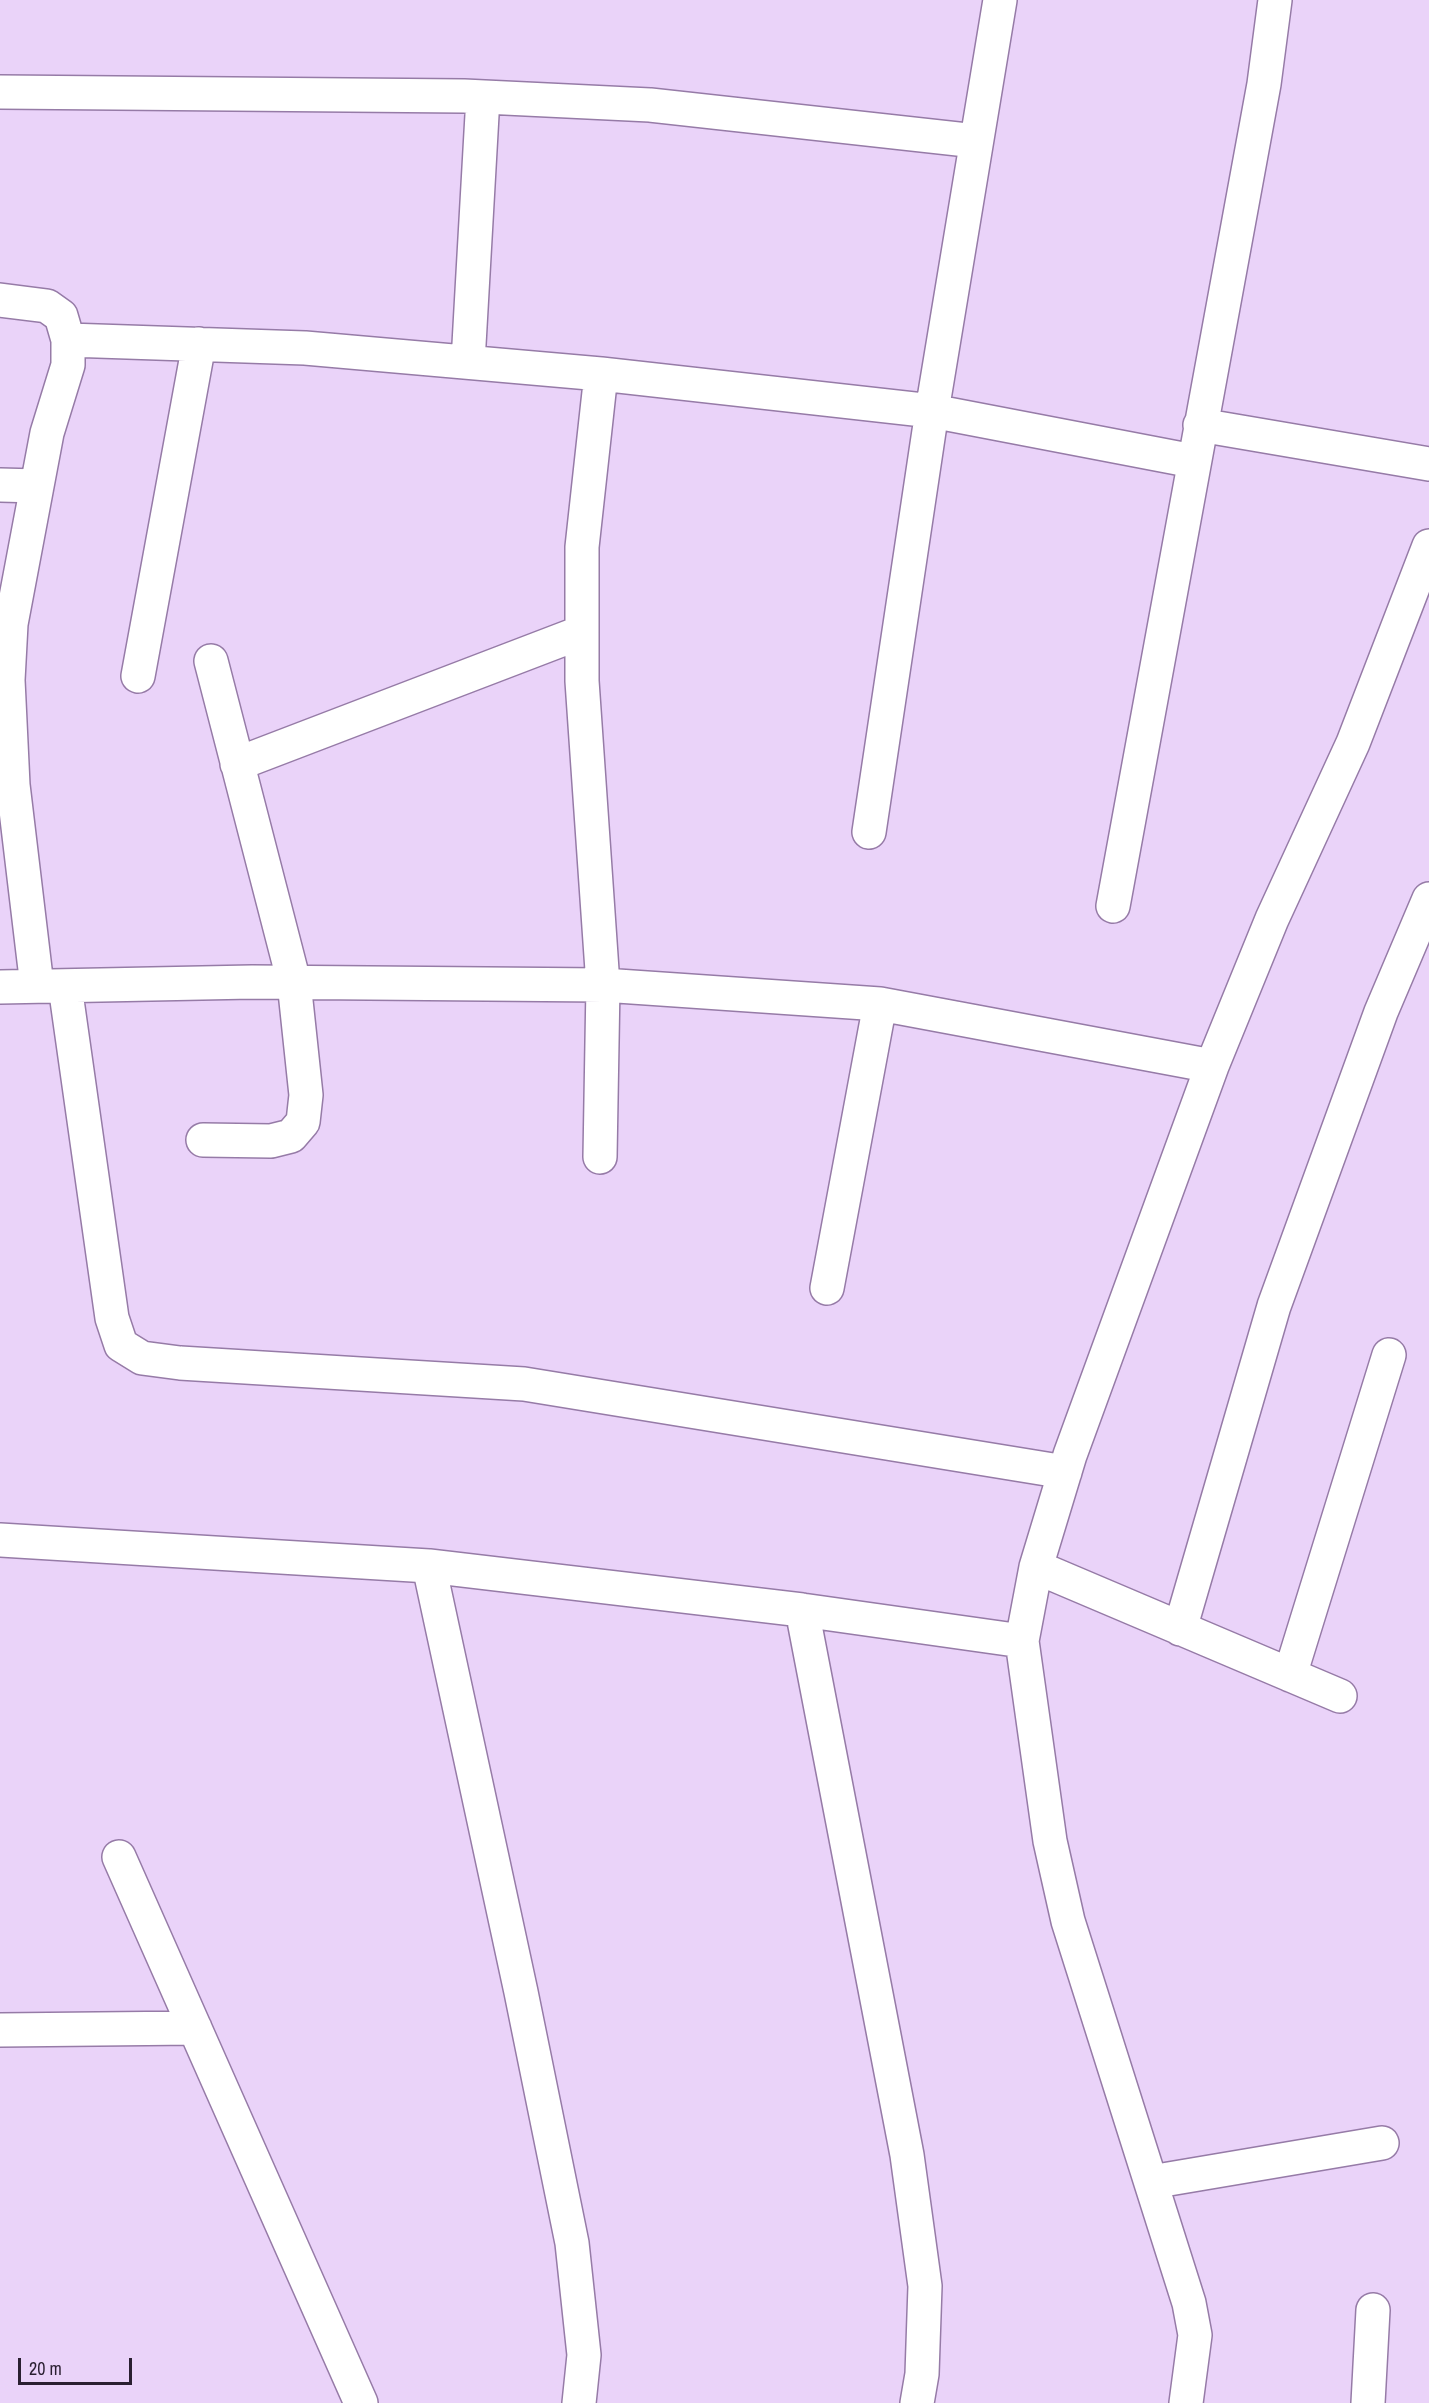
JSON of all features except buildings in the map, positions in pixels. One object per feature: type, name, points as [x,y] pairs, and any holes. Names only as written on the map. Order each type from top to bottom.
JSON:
[{"type":"street","points":[[869,832],[932,411],[1000,0]]},
{"type":"street","points":[[1113,906],[1264,84],[1275,0]]},
{"type":"street","points":[[0,92],[483,97],[650,105],[976,141]]},
{"type":"street","points":[[468,362],[483,97]]},
{"type":"street","points":[[0,300],[47,306],[61,316],[68,340],[68,365],[47,433],[5,638],[13,785],[10,851],[51,986],[112,1318],[121,1345],[142,1358],[524,1384],[1065,1472]]},
{"type":"street","points":[[68,340],[305,348],[602,374],[932,411],[1193,461]]},
{"type":"street","points":[[138,675],[199,344]]},
{"type":"street","points":[[600,1157],[603,985],[582,681],[582,547],[602,374]]},
{"type":"street","points":[[1200,425],[1429,464]]},
{"type":"street","points":[[0,485],[37,486]]},
{"type":"street","points":[[1186,2403],[1196,2335],[1189,2302],[1068,1921],[1050,1841],[1022,1641],[1036,1567],[1065,1472],[1212,1066],[1272,919],[1353,743],[1429,546]]},
{"type":"street","points":[[237,764],[582,632]]},
{"type":"street","points":[[203,1140],[271,1141],[291,1136],[303,1122],[306,1095],[294,982],[211,662]]},
{"type":"street","points":[[1180,1629],[1274,1306],[1381,1012],[1429,899]]},
{"type":"street","points":[[0,987],[294,982],[603,985],[880,1004],[1212,1066]]},
{"type":"street","points":[[827,1288],[880,1004]]},
{"type":"street","points":[[1290,1675],[1389,1355]]},
{"type":"street","points":[[0,1540],[429,1566],[802,1610],[1022,1641]]},
{"type":"street","points":[[429,1566],[521,1992],[572,2243],[584,2355],[579,2403]]},
{"type":"street","points":[[1036,1567],[1340,1696]]},
{"type":"street","points":[[802,1610],[907,2155],[925,2286],[922,2374],[917,2403]]},
{"type":"street","points":[[119,1857],[361,2403]]},
{"type":"street","points":[[0,2030],[195,2028]]},
{"type":"street","points":[[1150,2182],[1382,2143]]},
{"type":"street","points":[[1368,2403],[1373,2310]]}]
